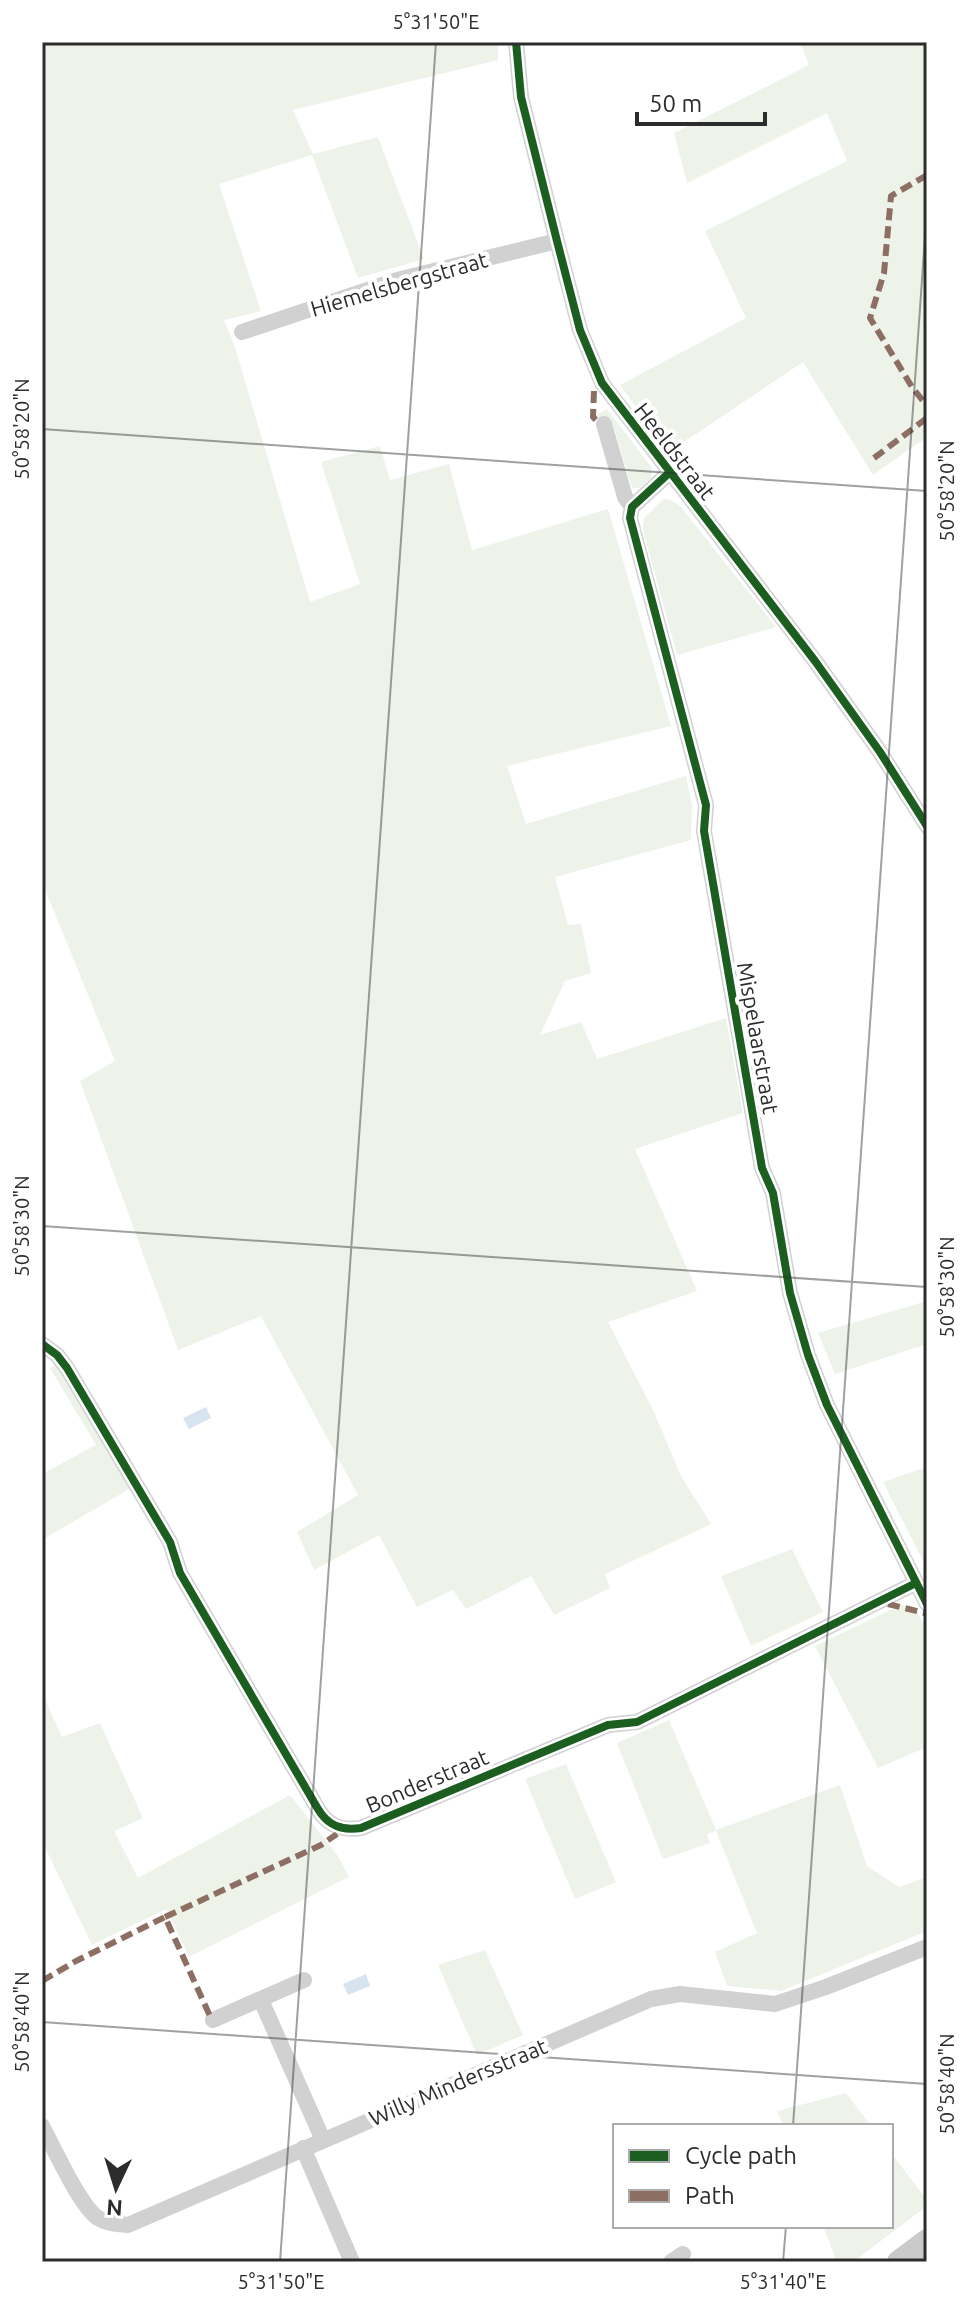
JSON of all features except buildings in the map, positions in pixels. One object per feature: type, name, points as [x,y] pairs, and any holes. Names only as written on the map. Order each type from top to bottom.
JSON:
[{"type":"main road","points":[[899,2262],[927,2241]]},
{"type":"street","name":"Heeldstraat","points":[[516,42],[521,97],[580,330],[590,358],[616,404],[815,661],[880,752],[927,826]]},
{"type":"street","name":"Hiemelsbergstraat","points":[[242,332],[397,280],[557,241]]},
{"type":"street","name":"Mispelaarstraat","points":[[604,424],[625,497],[632,507],[630,518],[706,805],[704,831],[762,1168],[773,1193],[790,1293],[827,1405],[927,1604]]},
{"type":"street","points":[[632,507],[669,473]]},
{"type":"street","name":"Bonderstraat","points":[[42,1344],[57,1355],[67,1368],[170,1542],[180,1573],[324,1819],[341,1828],[361,1828],[608,1725],[637,1722],[916,1583]]},
{"type":"street","name":"Willy Mindersstraat","points":[[42,2126],[47,2147],[87,2207],[98,2219],[128,2225],[663,1995],[775,2004],[927,1947]]},
{"type":"street","points":[[213,2020],[304,1980]]},
{"type":"street","points":[[261,2000],[323,2140]]},
{"type":"street","points":[[303,2148],[352,2262]]},
{"type":"shaded area","points":[[42,42],[498,42],[498,60],[293,110],[313,154],[378,137],[424,259],[358,278],[312,155],[219,184],[261,311],[224,320],[235,347],[310,602],[360,584],[321,462],[380,446],[390,480],[449,464],[472,550],[608,509],[671,726],[507,766],[526,824],[686,776],[692,806],[691,840],[555,877],[568,925],[581,924],[591,973],[565,981],[540,1035],[581,1022],[597,1059],[726,1018],[743,1113],[635,1149],[697,1291],[608,1322],[654,1412],[681,1476],[711,1524],[605,1574],[610,1588],[554,1615],[531,1576],[466,1609],[453,1590],[417,1607],[379,1535],[314,1570],[297,1532],[358,1495],[261,1316],[178,1350],[80,1081],[115,1061],[42,882]]},
{"type":"shaded area","points":[[800,42],[927,42],[927,437],[873,475],[803,362],[669,452],[620,385],[746,318],[705,231],[847,161],[827,113],[687,183],[674,133],[809,65]]},
{"type":"shaded area","points":[[607,409],[652,468],[651,478],[639,488],[633,488],[630,482],[613,424],[595,416]]},
{"type":"shaded area","points":[[663,499],[681,507],[776,627],[677,655],[643,530],[644,518]]},
{"type":"shaded area","points":[[927,1301],[927,1344],[835,1374],[818,1333]]},
{"type":"shaded area","points":[[58,1365],[131,1488],[42,1540],[42,1474],[96,1445],[50,1368]]},
{"type":"shaded area","points":[[206,1407],[211,1418],[189,1429],[183,1418]]},
{"type":"shaded area","points":[[927,1467],[927,1569],[883,1482]]},
{"type":"shaded area","points":[[792,1549],[823,1612],[751,1646],[721,1576]]},
{"type":"shaded area","points":[[901,1605],[915,1607],[927,1630],[927,1747],[878,1768],[815,1646]]},
{"type":"shaded area","points":[[42,1693],[62,1737],[100,1723],[143,1818],[114,1831],[138,1878],[290,1795],[338,1856],[349,1877],[189,1957],[166,1909],[92,1945],[42,1841]]},
{"type":"shaded area","points":[[669,1720],[716,1830],[840,1785],[867,1866],[899,1887],[927,1877],[927,1931],[781,1991],[727,1986],[715,1952],[757,1933],[716,1831],[707,1834],[710,1843],[663,1859],[617,1743]]},
{"type":"shaded area","points":[[566,1764],[616,1882],[575,1899],[525,1779]]},
{"type":"shaded area","points":[[485,1950],[523,2035],[477,2055],[438,1965]]},
{"type":"shaded area","points":[[366,1974],[370,1986],[348,1995],[343,1984]]},
{"type":"shaded area","points":[[846,2093],[869,2124],[783,2124],[777,2111]]},
{"type":"shaded area","points":[[893,2156],[927,2200],[927,2206],[853,2262],[837,2262],[824,2228],[893,2228]]},
{"type":"marked path","points":[[927,175],[891,196],[884,273],[870,318],[927,406]]},
{"type":"marked path","points":[[594,391],[593,417],[596,420]]},
{"type":"marked path","points":[[874,458],[927,418]]},
{"type":"marked path","points":[[888,1604],[925,1613]]},
{"type":"marked path","points":[[165,1917],[321,1845],[337,1834]]},
{"type":"marked path","points":[[42,1981],[165,1917],[210,2016]]},
{"type":"cycle path","points":[[516,42],[521,97],[557,241],[580,330],[602,383],[815,661],[880,752],[927,826]]},
{"type":"cycle path","points":[[669,473],[632,507],[630,518],[706,805],[704,831],[762,1168],[773,1193],[790,1293],[827,1405],[927,1604]]},
{"type":"cycle path","points":[[42,1344],[57,1355],[67,1368],[170,1542],[180,1573],[318,1809],[326,1820],[342,1828],[361,1828],[608,1725],[637,1722],[916,1583]]}]
